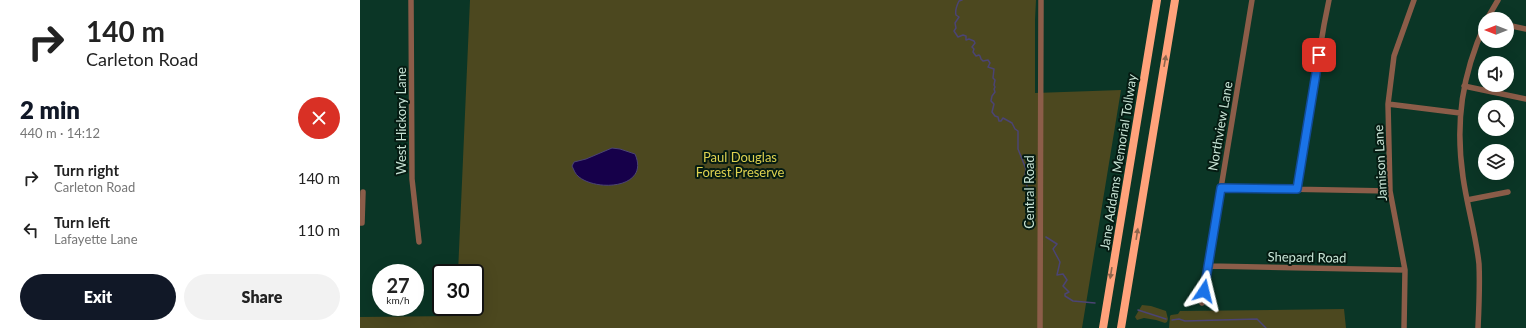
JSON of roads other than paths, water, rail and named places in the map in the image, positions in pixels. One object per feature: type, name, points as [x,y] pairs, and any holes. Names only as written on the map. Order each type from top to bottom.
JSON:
[{"type":"highway","points":[[1147,62],[1153,0]]},
{"type":"highway","name":"Jane Addams Memorial Tollway","points":[[1102,328],[1157,0]]},
{"type":"highway","points":[[1121,328],[1175,0]]},
{"type":"street","name":"West Hickory Lane","points":[[411,0],[412,179],[419,242]]},
{"type":"street","name":"Central Road","points":[[1040,328],[1041,0]]},
{"type":"street","name":"Northview Lane","points":[[1202,303],[1252,0]]},
{"type":"street","points":[[1297,189],[1329,0]]},
{"type":"street","name":"Jamison Lane","points":[[1404,328],[1405,270],[1390,191],[1388,104],[1394,56],[1414,0]]},
{"type":"street","points":[[1491,12],[1498,0]]},
{"type":"street","points":[[1514,26],[1526,29]]},
{"type":"street","points":[[1478,42],[1470,62],[1464,86],[1460,113],[1460,153],[1479,263],[1478,328]]},
{"type":"street","points":[[1464,86],[1526,100]]},
{"type":"street","points":[[1388,104],[1460,113]]},
{"type":"street","points":[[1221,188],[1390,191]]},
{"type":"street","points":[[360,223],[362,223],[363,192]]},
{"type":"street","points":[[1467,200],[1508,192]]},
{"type":"street","name":"Shepard Road","points":[[1208,266],[1405,270]]},
{"type":"waterway","points":[[962,0],[959,1],[956,8],[956,15],[959,17],[955,23],[956,28],[954,31],[958,37],[963,35],[966,36],[966,40],[969,39],[974,41],[975,43],[972,47],[974,49],[973,52],[976,56],[979,55],[983,61],[988,60],[990,63],[988,67],[994,69],[993,78],[995,80],[995,92],[991,101],[994,104],[992,112],[998,117],[999,121],[1003,118],[1012,123],[1018,131],[1018,149],[1026,169],[1025,176],[1027,187]]},
{"type":"waterway","points":[[1029,192],[1034,220]]},
{"type":"waterway","points":[[1046,237],[1057,244],[1053,249],[1060,262],[1057,275],[1063,274],[1067,280],[1063,286],[1069,292],[1065,294],[1065,296],[1073,301],[1095,303]]},
{"type":"waterway","points":[[1138,310],[1166,319]]},
{"type":"waterway","points":[[1172,320],[1257,319],[1266,328]]},
{"type":"park label","name":"Paul Douglas Forest Preserve","points":[[740,164]]}]
